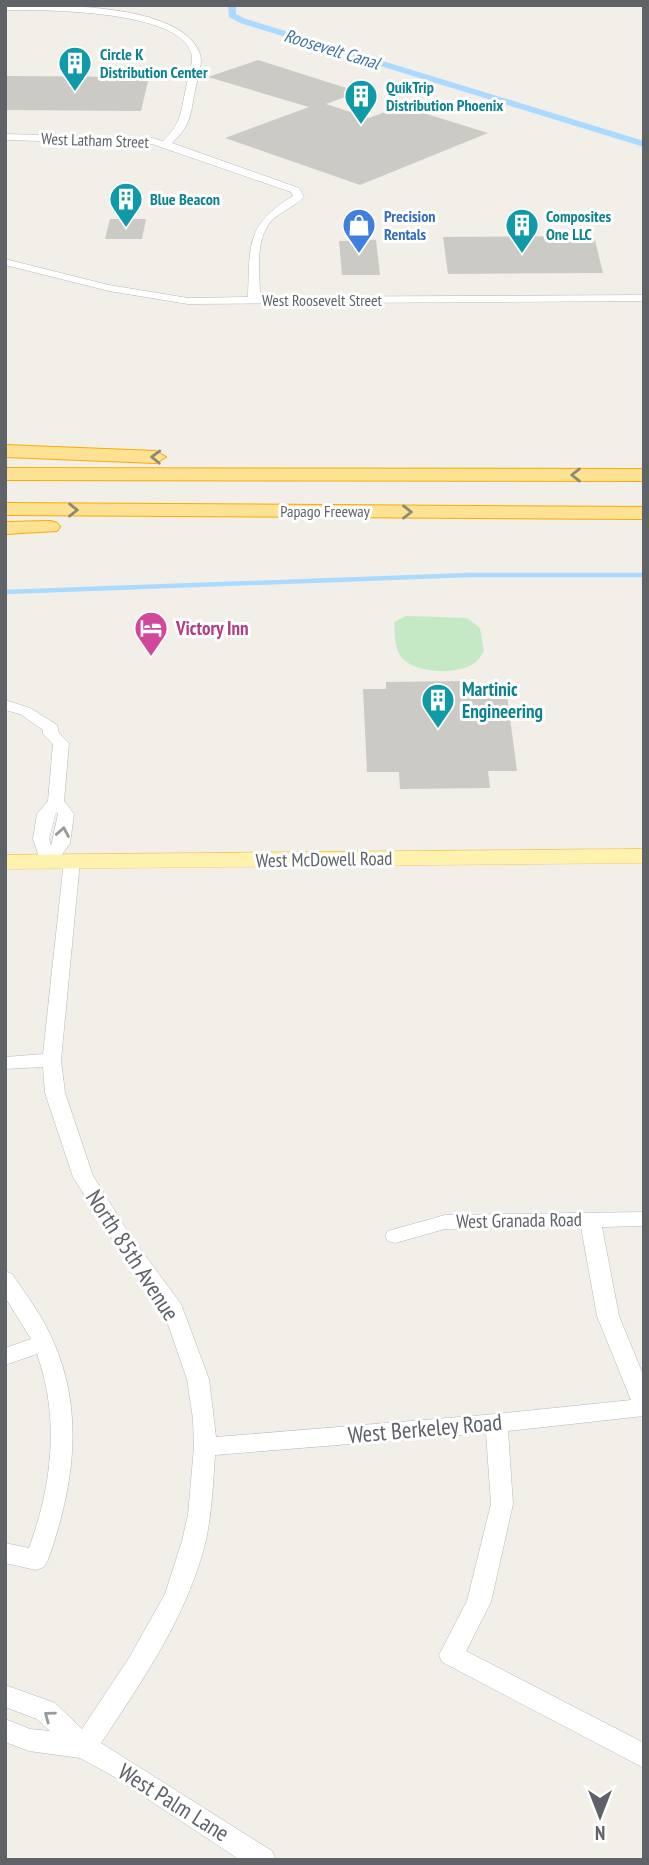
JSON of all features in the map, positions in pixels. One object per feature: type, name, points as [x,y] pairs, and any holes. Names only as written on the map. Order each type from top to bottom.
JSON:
[{"type":"highway","points":[[5,450],[243,461],[321,474]]},
{"type":"highway","name":"Papago Freeway","points":[[5,474],[644,475]]},
{"type":"highway","name":"Papago Freeway","points":[[5,509],[644,513]]},
{"type":"highway","points":[[5,528],[271,520],[338,511]]},
{"type":"main road","name":"West McDowell Road","points":[[5,862],[644,856]]},
{"type":"street","points":[[5,7],[100,10],[169,29],[191,41],[197,57],[182,128],[165,144]]},
{"type":"street","name":"West Latham Street","points":[[5,137],[122,138],[165,144],[295,190],[299,197],[275,211],[257,231],[254,301]]},
{"type":"street","name":"West Roosevelt Street","points":[[5,262],[153,297],[188,301],[644,298]]},
{"type":"street","points":[[5,705],[25,711],[51,727],[51,734],[61,743],[56,802],[66,814],[62,843],[48,862]]},
{"type":"street","name":"North 85th Avenue","points":[[72,861],[52,1060],[55,1093],[83,1177],[123,1240],[171,1304],[198,1379],[205,1447],[194,1541],[176,1596],[138,1666],[84,1747]]},
{"type":"street","points":[[5,1063],[52,1060]]},
{"type":"street","points":[[590,1219],[608,1317],[644,1406]]},
{"type":"street","name":"West Granada Road","points":[[396,1236],[445,1222],[644,1219]]},
{"type":"street","points":[[5,1279],[43,1343],[59,1389],[64,1423],[52,1518],[36,1560],[5,1553]]},
{"type":"street","points":[[5,1357],[43,1343]]},
{"type":"street","name":"West Berkeley Road","points":[[205,1447],[496,1423],[644,1406]]},
{"type":"street","points":[[496,1423],[502,1504],[479,1602],[452,1656],[644,1756]]},
{"type":"street","name":"West Palm Lane","points":[[5,1696],[46,1711],[84,1747],[122,1768],[263,1860]]},
{"type":"street","name":"West Palm Lane","points":[[5,1731],[29,1740],[84,1747]]},
{"type":"green space","points":[[406,616],[467,618],[480,628],[484,651],[473,664],[456,670],[435,671],[414,666],[400,655],[396,643],[394,622]]},
{"type":"building","name":"QuikTrip Distribution Phoenix","points":[[258,60],[359,92],[326,104],[369,118],[401,106],[488,133],[360,185],[225,138],[309,107],[208,77]]},
{"type":"building","name":"Circle K Distribution Center","points":[[5,76],[149,77],[141,111],[5,110]]},
{"type":"building","name":"Blue Beacon","points":[[110,219],[146,219],[142,239],[105,239]]},
{"type":"building","name":"Composites One LLC","points":[[594,236],[603,273],[448,274],[443,237]]},
{"type":"building","name":"Precision Rentals","points":[[376,240],[380,275],[342,275],[339,241]]},
{"type":"building","name":"Martinic Engineering","points":[[467,681],[467,689],[506,688],[517,771],[488,771],[490,788],[400,789],[399,772],[367,772],[363,689],[386,689],[386,682]]},
{"type":"waterway","name":"Roosevelt Canal","points":[[232,5],[232,15],[243,21],[644,144]]},
{"type":"waterway","points":[[5,592],[469,575],[644,575]]},
{"type":"place","name":"Circle K Distribution Center","points":[[75,93]]},
{"type":"place","name":"QuikTrip Distribution Phoenix","points":[[361,126]]},
{"type":"place","name":"Blue Beacon","points":[[126,229]]},
{"type":"place","name":"Precision Rentals","points":[[359,255]]},
{"type":"place","name":"Composites One LLC","points":[[522,255]]},
{"type":"place","name":"Victory Inn","points":[[151,658]]},
{"type":"place","name":"Martinic Engineering","points":[[438,730]]}]
